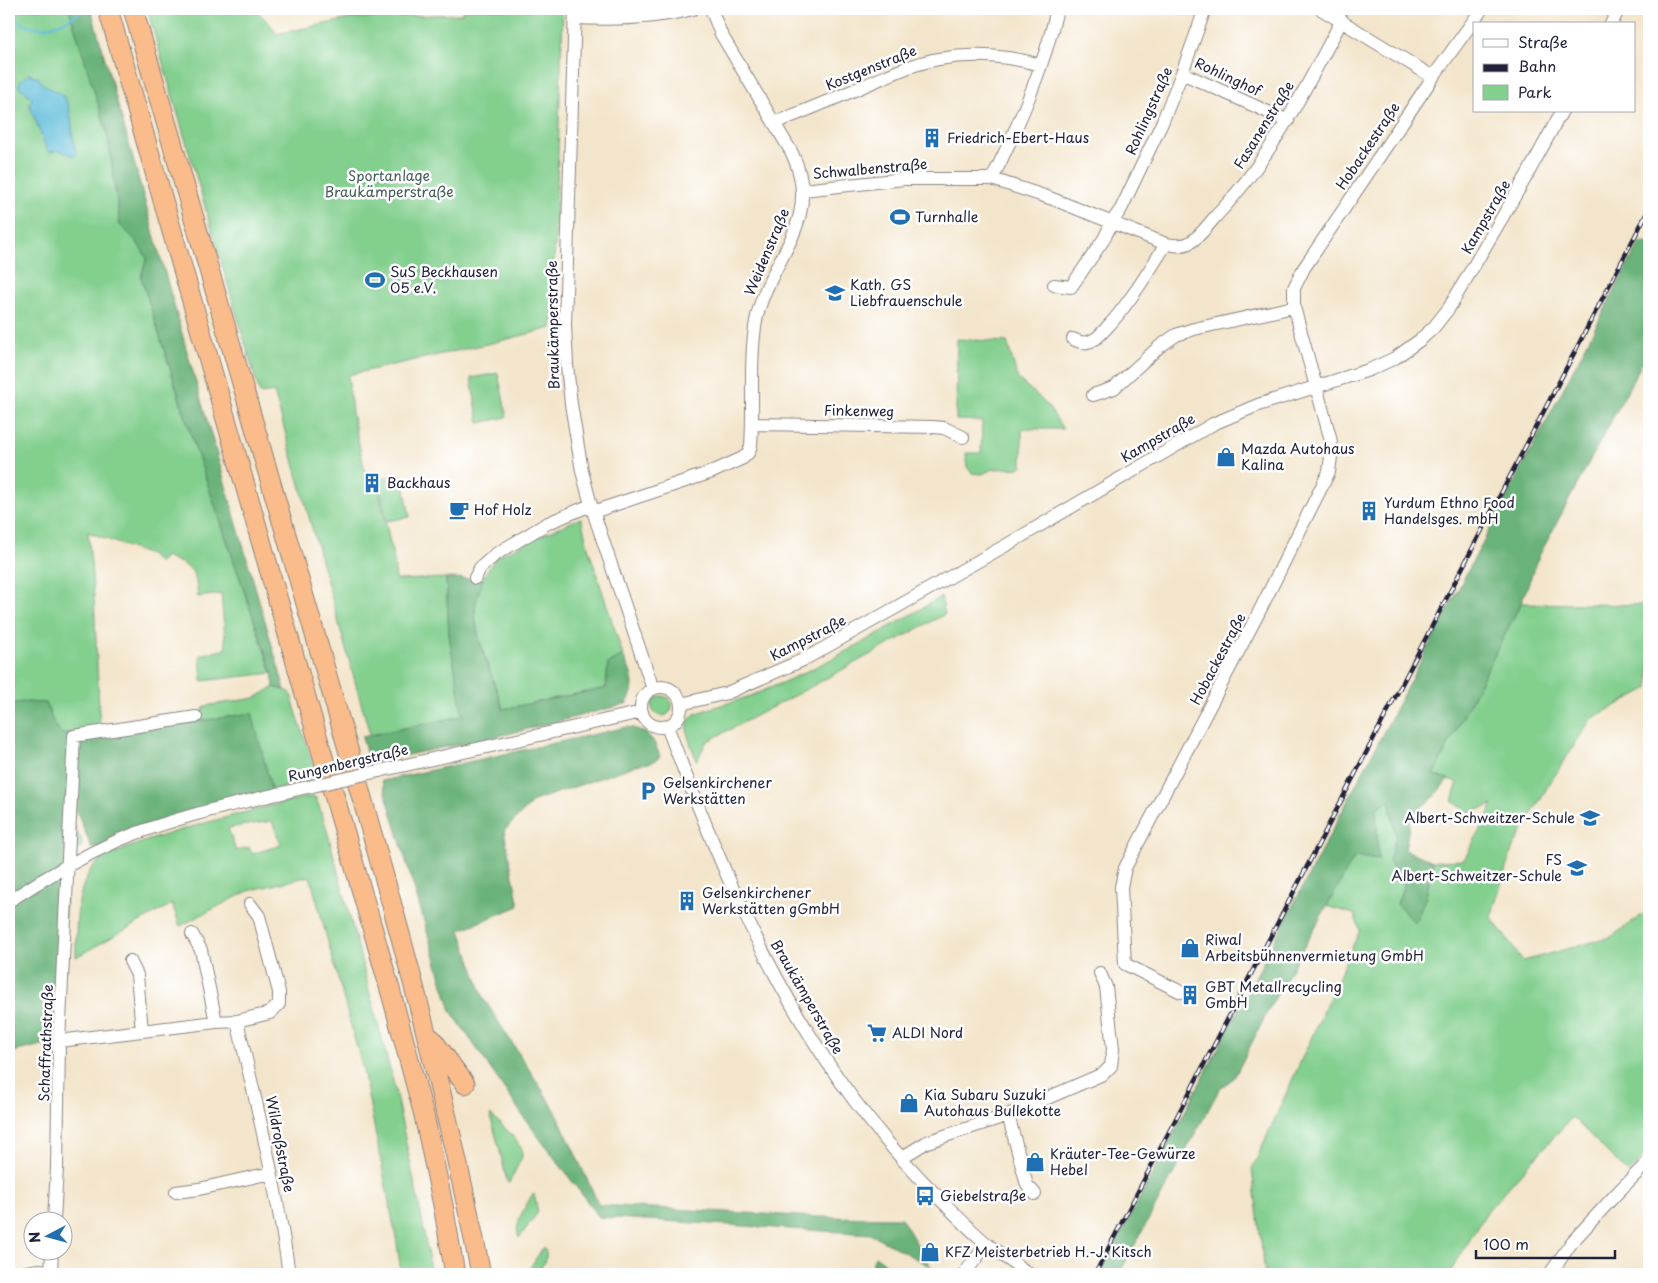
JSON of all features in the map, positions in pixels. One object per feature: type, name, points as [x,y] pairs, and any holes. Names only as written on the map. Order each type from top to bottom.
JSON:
[{"type":"highway","points":[[108,9],[391,993],[424,1115],[455,1274]]},
{"type":"highway","points":[[133,9],[355,773],[426,1030],[465,1194],[481,1274]]},
{"type":"highway","points":[[426,1030],[465,1084]]},
{"type":"street","points":[[575,14],[616,19],[640,18],[693,9]]},
{"type":"street","name":"Weidenstraße","points":[[475,578],[480,568],[496,554],[548,523],[693,480],[743,458],[751,446],[754,337],[757,318],[761,300],[795,232],[801,211],[803,190],[796,162],[721,34],[712,9]]},
{"type":"street","points":[[992,179],[1023,112],[1041,65],[1057,9]]},
{"type":"street","name":"Rohlingstraße","points":[[1112,222],[1121,209],[1162,123],[1205,9]]},
{"type":"street","points":[[1321,9],[1433,77]]},
{"type":"street","name":"Hobackestraße","points":[[1181,992],[1125,964],[1121,887],[1125,868],[1258,614],[1329,472],[1332,449],[1330,437],[1294,307],[1294,288],[1304,268],[1433,77],[1482,9]]},
{"type":"street","points":[[1612,22],[1619,9]]},
{"type":"street","name":"Braukämperstraße","points":[[575,14],[565,325],[567,365],[574,427],[582,471],[592,509],[653,689]]},
{"type":"street","name":"Fasanenstraße","points":[[1198,235],[1241,189],[1260,163],[1288,121],[1342,20]]},
{"type":"street","name":"Kostgenstraße","points":[[774,124],[906,68],[938,59],[963,56],[989,56],[1013,58],[1041,65]]},
{"type":"street","name":"Rohlinghof","points":[[1182,73],[1288,121]]},
{"type":"street","name":"Kampstraße","points":[[681,704],[727,693],[803,660],[1010,543],[1212,424],[1258,405],[1369,370],[1395,358],[1420,340],[1450,308],[1561,112]]},
{"type":"street","name":"Schwalbenstraße","points":[[803,190],[904,179],[992,179],[1050,198],[1166,244],[1177,246],[1188,243],[1198,235]]},
{"type":"street","points":[[1054,285],[1072,287],[1104,239],[1112,222]]},
{"type":"street","points":[[1073,339],[1082,343],[1094,340],[1101,334],[1140,285],[1166,244]]},
{"type":"street","points":[[1093,395],[1114,388],[1163,344],[1176,335],[1194,329],[1294,307]]},
{"type":"street","name":"Finkenweg","points":[[752,424],[933,427],[944,428],[963,437]]},
{"type":"street","points":[[663,688],[674,692],[681,704],[677,719],[667,726],[660,727],[646,720],[641,706],[644,697],[653,689],[663,688]]},
{"type":"street","name":"Rungenbergstraße","points":[[9,901],[50,875],[120,840],[157,826],[212,810],[299,789],[642,712]]},
{"type":"street","points":[[68,867],[74,736],[196,716]]},
{"type":"street","name":"Braukämperstraße","points":[[667,726],[721,861],[751,927],[781,986],[814,1043],[874,1127],[926,1185],[987,1244],[1029,1274]]},
{"type":"street","name":"Schaffrathstraße","points":[[55,1210],[68,867]]},
{"type":"street","points":[[60,1041],[237,1021],[270,1012],[278,1004],[279,992],[259,916],[250,904]]},
{"type":"street","points":[[192,934],[201,950],[216,1022]]},
{"type":"street","points":[[130,961],[137,975],[142,1031]]},
{"type":"street","points":[[901,1158],[927,1142],[1008,1115],[1103,1074],[1111,1066],[1113,1049],[1106,987],[1100,973]]},
{"type":"street","name":"Wildroßstraße","points":[[237,1021],[271,1173],[289,1274]]},
{"type":"street","points":[[1008,1115],[1027,1184],[1035,1194]]},
{"type":"street","points":[[1552,1274],[1572,1242],[1649,1161]]},
{"type":"street","points":[[176,1192],[199,1189],[271,1173]]},
{"type":"street","points":[[964,1274],[987,1244]]},
{"type":"street","points":[[15,1274],[39,1270],[51,1272]]},
{"type":"green space","points":[[9,9],[69,9],[108,136],[120,225],[137,242],[147,258],[141,277],[195,447],[272,673],[202,681],[200,655],[226,649],[221,594],[198,597],[195,579],[187,566],[165,556],[160,563],[149,555],[88,532],[94,597],[100,729],[62,734],[53,722],[46,703],[24,702],[9,704]]},
{"type":"green space","points":[[69,9],[91,9],[186,348],[285,690],[274,687],[272,672],[195,447],[141,277],[147,258],[137,242],[120,225],[108,136]]},
{"type":"green space","name":"Sportanlage Braukämperstraße","points":[[147,9],[256,9],[276,34],[354,18],[461,14],[465,9],[563,9],[552,328],[348,375],[352,413],[369,489],[378,487],[394,561],[396,580],[446,578],[449,635],[463,716],[370,735],[274,392],[260,394]]},
{"type":"green space","points":[[1640,242],[1649,244],[1649,350],[1539,556],[1521,603],[1433,775],[1448,779],[1433,798],[1411,815],[1405,850],[1433,861],[1426,896],[1415,923],[1397,904],[1404,884],[1389,861],[1396,836],[1389,800],[1376,809],[1378,860],[1355,856],[1269,1009],[1234,1078],[1220,1088],[1119,1274],[1100,1274]]},
{"type":"green space","points":[[957,339],[1007,342],[1018,379],[1047,405],[1063,429],[1022,429],[1022,465],[1019,468],[993,469],[982,474],[972,473],[967,467],[966,453],[981,453],[982,421],[956,420]]},
{"type":"green space","points":[[498,373],[507,417],[479,423],[471,378]]},
{"type":"green space","points":[[402,474],[410,517],[387,521],[378,480]]},
{"type":"green space","points":[[581,518],[588,547],[623,655],[608,664],[606,688],[503,709],[481,645],[476,620],[476,602],[482,582],[497,557]]},
{"type":"green space","points":[[446,578],[483,579],[475,609],[477,632],[503,709],[606,688],[608,664],[623,655],[631,674],[633,685],[626,704],[508,734],[369,763],[362,737],[463,716],[449,635]]},
{"type":"green space","points":[[941,597],[945,614],[706,742],[697,761],[687,730],[690,719],[695,714],[753,695],[802,674],[872,637]]},
{"type":"green space","points":[[1521,603],[1649,605],[1649,688],[1591,719],[1548,786],[1512,849],[1491,917],[1523,961],[1611,937],[1649,910],[1649,1152],[1628,1173],[1572,1117],[1488,1210],[1449,1274],[1265,1274],[1252,1169],[1360,930],[1354,914],[1326,906],[1355,856],[1378,860],[1376,809],[1389,800],[1396,836],[1389,861],[1404,884],[1397,904],[1426,896],[1433,861],[1464,860],[1493,805],[1469,812],[1452,801],[1458,782],[1433,775]]},
{"type":"green space","points":[[274,687],[290,692],[317,778],[272,791],[198,722],[205,706],[255,698]]},
{"type":"green space","points":[[662,696],[669,699],[672,706],[669,713],[662,716],[655,713],[652,706],[655,699]]},
{"type":"green space","points":[[24,702],[46,703],[53,722],[62,734],[68,732],[73,735],[59,1041],[9,1053],[9,704]]},
{"type":"green space","points":[[252,713],[272,791],[92,849],[78,814],[72,808],[75,740]]},
{"type":"green space","points":[[627,727],[640,730],[649,736],[660,757],[651,763],[640,764],[534,801],[504,831],[519,906],[460,930],[484,999],[555,1110],[599,1205],[819,1217],[901,1218],[931,1267],[871,1234],[599,1217],[525,1119],[451,1011],[382,781]]},
{"type":"green space","points":[[312,796],[316,798],[326,826],[393,1081],[421,1214],[431,1274],[401,1274],[397,1243],[363,1070],[310,876],[248,891],[180,926],[172,904],[76,957],[78,911],[82,888],[92,868],[105,858],[129,847],[194,826]],"holes":[[[272,821],[281,845],[252,854],[249,847],[236,851],[228,828]]]},
{"type":"green space","points":[[74,826],[82,841],[81,847],[78,850],[75,848]]},
{"type":"green space","points":[[491,1115],[511,1134],[522,1149],[522,1157],[509,1183],[507,1182]]},
{"type":"green space","points":[[534,1194],[538,1212],[519,1238],[518,1227],[521,1216]]},
{"type":"green space","points":[[544,1248],[546,1259],[541,1268],[536,1274],[526,1274],[542,1249]]},
{"type":"green space","points":[[875,1256],[900,1274],[869,1274]]},
{"type":"water","points":[[30,74],[39,78],[44,85],[63,96],[66,100],[70,112],[73,140],[77,154],[74,156],[59,150],[50,152],[47,150],[29,104],[32,99],[24,90],[19,88],[22,80]]},
{"type":"waterway","points":[[9,16],[27,25],[44,27],[61,23],[79,13]]},
{"type":"railway","points":[[1095,1274],[1649,209]]},
{"type":"place","name":"Friedrich-Ebert-Haus","points":[[932,138]]},
{"type":"place","name":"Turnhalle","points":[[900,217]]},
{"type":"place","name":"SuS Beckhausen 05 e.V.","points":[[375,280]]},
{"type":"place","name":"Kath. GS Liebfrauenschule","points":[[835,293]]},
{"type":"place","name":"Mazda Autohaus Kalina","points":[[1226,457]]},
{"type":"place","name":"Backhaus","points":[[372,483]]},
{"type":"place","name":"Hof Holz","points":[[459,510]]},
{"type":"place","name":"Yurdum Ethno Food Handelsges. mbH","points":[[1369,511]]},
{"type":"place","name":"Gelsenkirchener Werkstätten","points":[[648,791]]},
{"type":"place","name":"Albert-Schweitzer-Schule","points":[[1590,818]]},
{"type":"place","name":"FS Albert-Schweitzer-Schule","points":[[1577,868]]},
{"type":"place","name":"Gelsenkirchener Werkstätten gGmbH","points":[[687,901]]},
{"type":"place","name":"Riwal Arbeitsbühnenvermietung GmbH","points":[[1190,948]]},
{"type":"place","name":"GBT Metallrecycling GmbH","points":[[1190,995]]},
{"type":"place","name":"ALDI Nord","points":[[877,1033]]},
{"type":"place","name":"Kia Subaru Suzuki Autohaus Bullekotte","points":[[909,1103]]},
{"type":"place","name":"Kräuter-Tee-Gewürze Hebel","points":[[1035,1162]]},
{"type":"place","name":"Giebelstraße","points":[[925,1196]]},
{"type":"place","name":"KFZ Meisterbetrieb H.-J. Kitsch","points":[[930,1252]]}]
